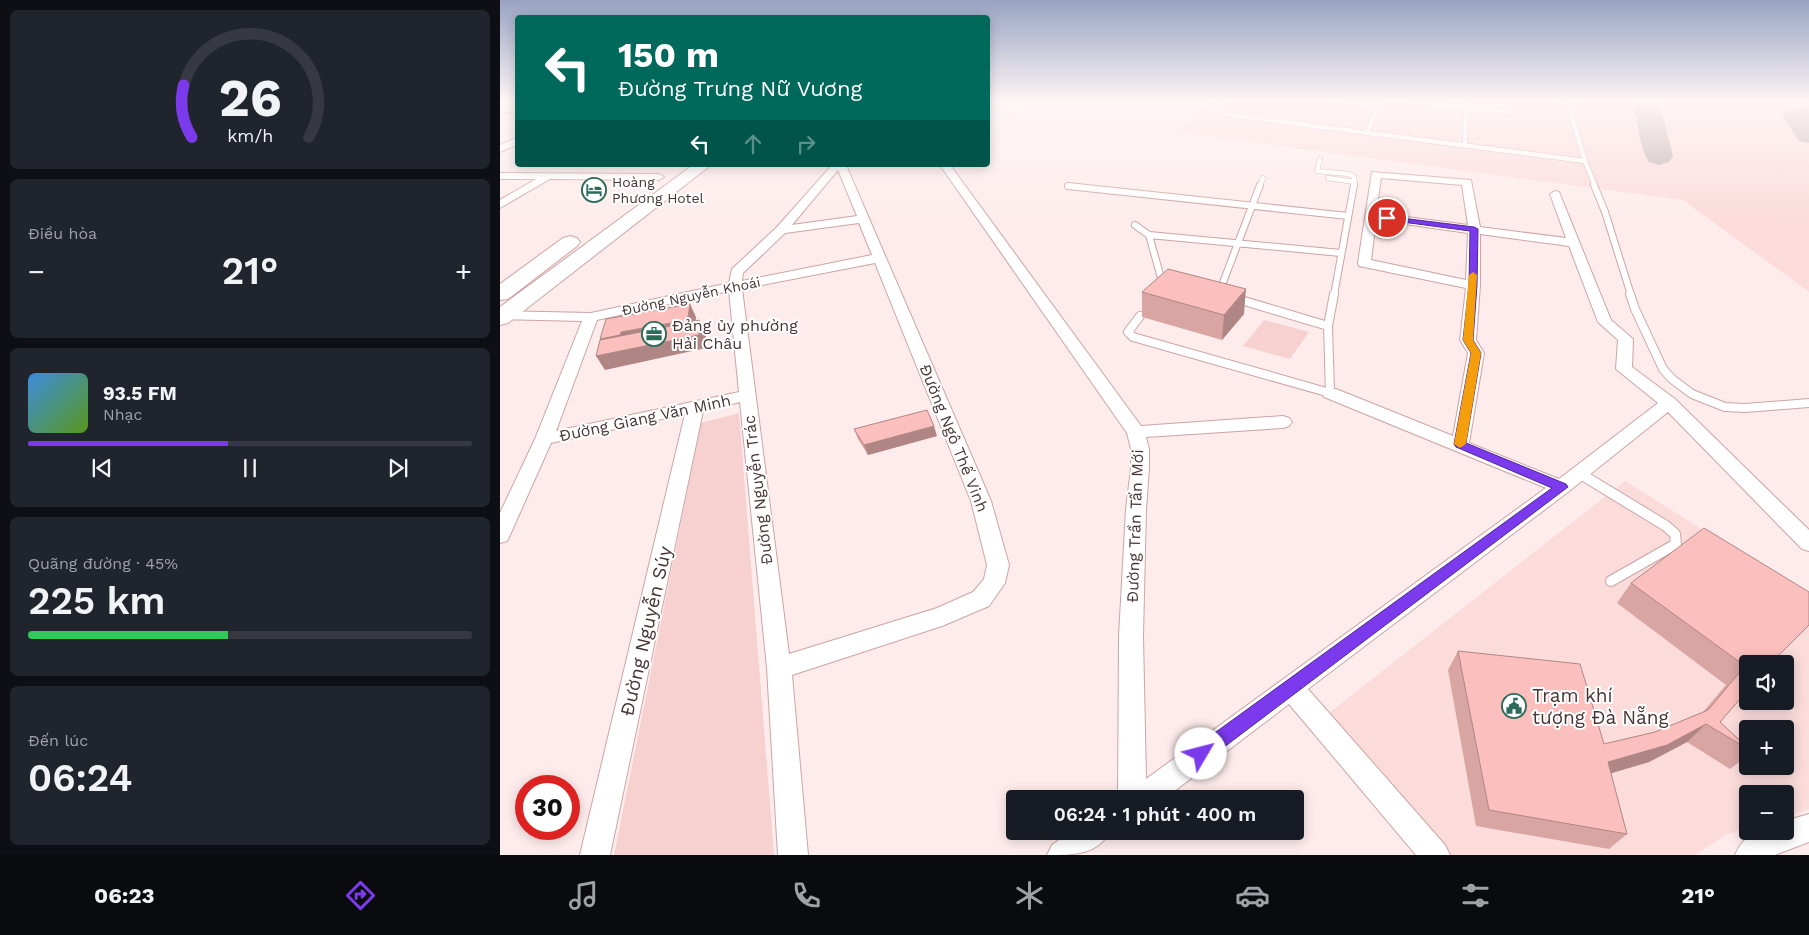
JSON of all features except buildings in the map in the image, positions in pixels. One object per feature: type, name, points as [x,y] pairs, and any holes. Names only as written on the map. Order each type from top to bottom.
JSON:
[{"type":"main road","points":[[628,200],[673,167]]},
{"type":"main road","points":[[501,316],[700,167]]},
{"type":"main road","points":[[500,294],[588,229]]},
{"type":"street","points":[[502,147],[515,141]]},
{"type":"street","points":[[735,286],[738,272],[781,230],[837,167]]},
{"type":"street","name":"Đường Ngô Thế Vinh","points":[[779,668],[942,616],[981,600],[994,583],[998,565],[981,500],[840,167]]},
{"type":"street","name":"Đường Trần Tấn Mới","points":[[946,167],[1136,432],[1140,450],[1140,468],[1136,509],[1132,617],[1132,790]]},
{"type":"street","points":[[1460,444],[1476,353],[1468,340],[1473,285],[1474,229],[1467,182],[1465,180],[1376,174],[1364,263],[1366,265],[1473,285]]},
{"type":"street","points":[[500,176],[659,176]]},
{"type":"street","points":[[500,205],[547,177]]},
{"type":"street","points":[[1555,194],[1604,322],[1626,339],[1624,369],[1669,403],[1809,543]]},
{"type":"street","points":[[1370,216],[1574,243]]},
{"type":"street","points":[[781,230],[862,219]]},
{"type":"street","name":"Đường Nguyễn Khoái","points":[[501,316],[591,317],[735,286],[880,258]]},
{"type":"street","name":"Đường Nguyễn Trác","points":[[735,286],[746,396],[779,668],[793,855]]},
{"type":"street","name":"Đường Giang Văn Minh","points":[[500,535],[544,439],[591,317]]},
{"type":"street","points":[[1330,393],[1460,444],[1570,480]]},
{"type":"street","name":"Đường Giang Văn Minh","points":[[544,439],[746,396]]},
{"type":"street","points":[[1153,790],[1570,480],[1669,403]]},
{"type":"street","name":"Đường Nguyễn Súy","points":[[595,855],[696,408]]},
{"type":"street","points":[[1136,432],[1283,422]]},
{"type":"street","points":[[1290,687],[1435,855]]},
{"type":"street","points":[[1750,855],[1770,840],[1809,828]]},
{"type":"street","points":[[1062,855],[1083,840]]},
{"type":"lane","points":[[1432,141],[1585,161]]},
{"type":"lane","points":[[1465,141],[1465,145]]},
{"type":"lane","points":[[1579,141],[1605,212],[1635,309],[1667,374],[1692,394],[1725,407],[1745,408],[1809,403]]},
{"type":"lane","points":[[1140,316],[1128,332],[1133,337],[1330,393],[1328,326],[1355,182],[1354,178],[1349,174],[1317,171],[1320,159]]},
{"type":"lane","points":[[1318,177],[1355,182]]},
{"type":"lane","points":[[1219,293],[1263,178]]},
{"type":"lane","points":[[1068,186],[1348,216]]},
{"type":"lane","points":[[1135,225],[1149,234],[1341,253]]},
{"type":"lane","points":[[1149,234],[1161,278],[1180,283]]},
{"type":"lane","points":[[1209,291],[1328,326]]},
{"type":"lane","points":[[1570,480],[1666,526],[1675,534],[1676,544],[1611,582]]},
{"type":"shaded area","points":[[1243,141],[1809,141],[1809,292],[1683,200]]},
{"type":"shaded area","points":[[1264,320],[1309,332],[1290,359],[1243,346]]},
{"type":"shaded area","points":[[739,413],[774,855],[614,855],[701,423]]},
{"type":"shaded area","points":[[1625,481],[1809,596],[1809,809],[1794,814],[1794,785],[1739,785],[1739,830],[1727,834],[1696,855],[1449,855],[1325,716]]},
{"type":"taxiway","points":[[1656,141],[1659,156]]},
{"type":"slow traffic","points":[[1460,444],[1476,353],[1468,340],[1473,275]]},
{"type":"place","name":"Hoàng Phương Hotel","points":[[594,190]]},
{"type":"place","name":"Đảng ủy phường Hải Châu","points":[[654,334]]},
{"type":"place","name":"Trạm khí tượng Đà Nẵng","points":[[1514,706]]},
{"type":"route","points":[[1201,754],[1562,487],[1460,444],[1476,353],[1468,340],[1473,285],[1474,229],[1387,218]]}]
